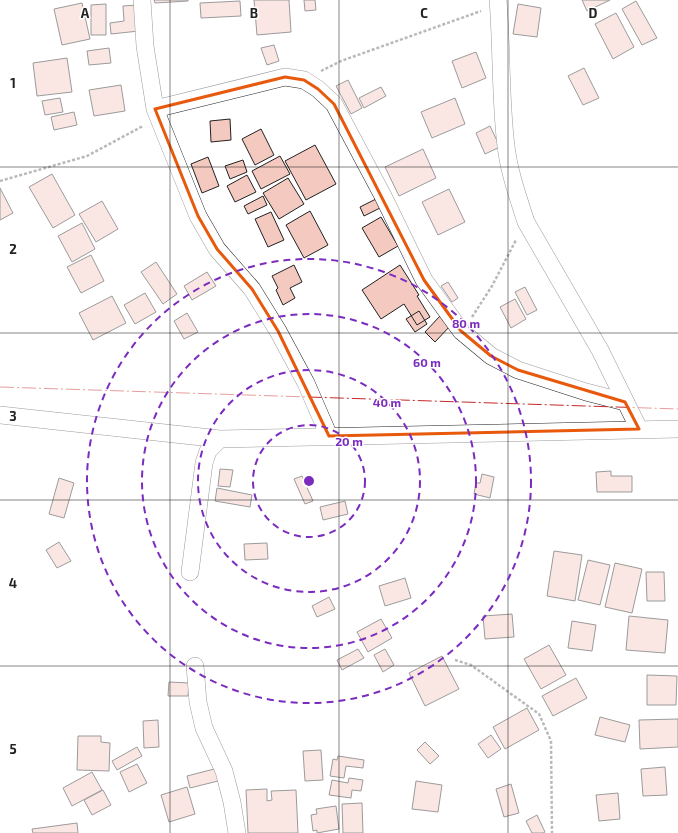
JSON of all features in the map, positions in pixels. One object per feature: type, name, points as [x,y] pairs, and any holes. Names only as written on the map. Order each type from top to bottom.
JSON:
[{"type":"street","points":[[142,0],[145,46],[156,114],[198,216],[216,249],[252,289],[278,331],[306,383],[329,436]]},
{"type":"street","points":[[498,2],[506,146],[510,172],[526,222],[600,350],[639,430]]},
{"type":"street","points":[[156,114],[285,76],[304,80],[318,89],[334,104],[383,196],[424,280],[462,331],[491,356],[518,370],[586,392],[625,402]]},
{"type":"street","points":[[0,415],[220,439],[678,429]]},
{"type":"street","points":[[190,572],[204,463],[208,451],[220,439]]},
{"type":"street","points":[[195,666],[198,702],[204,728],[224,771],[232,802],[237,833]]},
{"type":"path","points":[[304,80],[341,61],[498,2]]},
{"type":"path","points":[[0,180],[87,156],[156,114]]},
{"type":"path","points":[[462,331],[492,286],[508,253],[526,222]]},
{"type":"path","points":[[456,660],[471,666],[539,714],[551,742],[552,833]]},
{"type":"highlighted area","points":[[285,77],[304,80],[318,89],[334,104],[424,280],[461,331],[491,356],[518,370],[625,402],[639,429],[329,436],[278,331],[252,289],[217,249],[198,216],[155,109]]},
{"type":"building","points":[[154,0],[188,0],[188,1],[155,3]]},
{"type":"building","points":[[254,0],[289,0],[291,32],[257,35]]},
{"type":"building","points":[[304,0],[315,0],[316,10],[305,11]]},
{"type":"building","points":[[582,0],[610,0],[587,11]]},
{"type":"building","points":[[240,1],[241,16],[201,18],[200,3]]},
{"type":"building","points":[[636,1],[657,38],[642,45],[622,9]]},
{"type":"building","points":[[82,3],[90,39],[62,45],[54,9]]},
{"type":"building","points":[[106,4],[106,35],[91,35],[91,5]]},
{"type":"building","points":[[518,4],[541,8],[537,37],[513,34]]},
{"type":"building","points":[[137,5],[139,31],[111,34],[110,23],[124,21],[123,6]]},
{"type":"building","points":[[616,13],[634,47],[613,59],[595,24]]},
{"type":"building","points":[[274,45],[279,61],[267,65],[261,48]]},
{"type":"building","points":[[109,48],[111,63],[89,65],[87,51]]},
{"type":"building","points":[[476,52],[486,78],[462,88],[452,61]]},
{"type":"building","points":[[67,58],[72,92],[37,96],[33,63]]},
{"type":"building","points":[[584,68],[599,98],[583,105],[568,76]]},
{"type":"building","points":[[348,80],[362,108],[351,114],[336,86]]},
{"type":"building","points":[[121,85],[125,111],[94,116],[89,90]]},
{"type":"building","points":[[381,87],[386,96],[364,108],[359,98]]},
{"type":"building","points":[[60,98],[63,112],[45,115],[42,101]]},
{"type":"building","points":[[455,98],[465,124],[432,138],[421,112]]},
{"type":"building","points":[[74,112],[77,125],[54,130],[51,117]]},
{"type":"building","points":[[230,119],[231,140],[211,142],[210,121]]},
{"type":"building","points":[[490,126],[500,147],[485,154],[476,133]]},
{"type":"building","points":[[261,129],[274,155],[255,165],[242,139]]},
{"type":"building","points":[[315,145],[336,184],[306,200],[285,161]]},
{"type":"building","points":[[423,149],[436,178],[399,196],[385,167]]},
{"type":"building","points":[[280,156],[290,174],[261,189],[252,171]]},
{"type":"building","points":[[208,157],[219,186],[202,193],[191,164]]},
{"type":"building","points":[[243,160],[247,172],[230,179],[225,166]]},
{"type":"building","points":[[52,174],[75,215],[53,228],[29,187]]},
{"type":"building","points":[[247,175],[256,192],[235,202],[227,186]]},
{"type":"building","points":[[288,178],[304,204],[279,219],[263,193]]},
{"type":"building","points":[[0,188],[13,213],[0,220]]},
{"type":"building","points":[[449,189],[465,222],[438,235],[422,202]]},
{"type":"building","points":[[263,196],[267,205],[248,214],[244,206]]},
{"type":"building","points":[[378,198],[382,207],[364,216],[360,207]]},
{"type":"building","points":[[102,201],[118,229],[96,242],[79,214]]},
{"type":"building","points":[[310,211],[328,245],[304,258],[286,225]]},
{"type":"building","points":[[271,212],[284,240],[268,247],[255,219]]},
{"type":"building","points":[[381,217],[398,246],[379,257],[362,228]]},
{"type":"building","points":[[82,223],[95,249],[72,262],[58,236]]},
{"type":"building","points":[[91,255],[104,281],[81,293],[67,267]]},
{"type":"building","points":[[156,262],[177,294],[163,304],[141,272]]},
{"type":"building","points":[[294,265],[302,282],[290,288],[295,298],[283,305],[276,290],[278,288],[272,276]]},
{"type":"building","points":[[400,265],[419,295],[417,296],[430,317],[417,325],[404,304],[381,319],[362,290]]},
{"type":"building","points":[[207,272],[216,286],[192,300],[184,286]]},
{"type":"building","points":[[448,282],[458,298],[452,302],[441,286]]},
{"type":"building","points":[[525,287],[537,310],[527,315],[515,292]]},
{"type":"building","points":[[145,293],[156,312],[135,324],[124,305]]},
{"type":"building","points":[[112,296],[126,323],[93,340],[79,313]]},
{"type":"building","points":[[515,299],[526,319],[511,328],[500,307]]},
{"type":"building","points":[[419,311],[427,324],[415,332],[406,319]]},
{"type":"building","points":[[187,313],[198,332],[184,339],[174,321]]},
{"type":"building","points":[[440,316],[451,325],[435,342],[425,332]]},
{"type":"building","points":[[220,469],[233,470],[230,487],[218,486]]},
{"type":"building","points":[[611,471],[611,476],[632,476],[632,492],[597,492],[596,472]]},
{"type":"building","points":[[482,474],[494,477],[490,498],[474,494],[476,483],[480,483]]},
{"type":"building","points":[[302,476],[313,501],[305,504],[294,479]]},
{"type":"building","points":[[59,478],[74,483],[64,518],[49,514]]},
{"type":"building","points":[[217,488],[252,495],[250,507],[215,501]]},
{"type":"building","points":[[345,501],[348,514],[323,520],[320,507]]},
{"type":"building","points":[[59,542],[71,561],[57,568],[46,550]]},
{"type":"building","points":[[267,543],[268,559],[245,560],[244,544]]},
{"type":"building","points":[[554,551],[582,555],[575,601],[547,596]]},
{"type":"building","points":[[588,560],[610,565],[600,605],[578,600]]},
{"type":"building","points":[[615,563],[642,569],[632,613],[605,607]]},
{"type":"building","points":[[646,572],[664,572],[665,601],[647,601]]},
{"type":"building","points":[[405,578],[411,598],[385,606],[379,586]]},
{"type":"building","points":[[329,597],[335,609],[317,617],[312,606]]},
{"type":"building","points":[[512,614],[514,637],[485,639],[483,616]]},
{"type":"building","points":[[629,616],[668,620],[665,653],[626,650]]},
{"type":"building","points":[[381,619],[392,638],[368,652],[357,632]]},
{"type":"building","points":[[572,621],[596,625],[592,651],[568,648]]},
{"type":"building","points":[[549,645],[566,675],[541,689],[524,659]]},
{"type":"building","points":[[358,649],[364,658],[342,670],[337,660]]},
{"type":"building","points":[[385,649],[394,665],[383,672],[374,655]]},
{"type":"building","points":[[442,656],[459,689],[425,706],[409,673]]},
{"type":"building","points":[[647,675],[677,676],[676,705],[647,705]]},
{"type":"building","points":[[576,678],[587,698],[553,716],[542,696]]},
{"type":"building","points":[[169,682],[189,683],[188,696],[168,696]]},
{"type":"building","points":[[527,708],[539,730],[505,749],[493,727]]},
{"type":"building","points":[[600,717],[630,725],[625,742],[595,735]]},
{"type":"building","points":[[678,719],[678,747],[640,749],[639,720]]},
{"type":"building","points":[[158,720],[159,747],[144,748],[143,721]]},
{"type":"building","points":[[491,735],[501,749],[488,758],[478,744]]},
{"type":"building","points":[[78,736],[101,736],[101,742],[110,743],[109,771],[77,770]]},
{"type":"building","points":[[425,742],[439,756],[430,764],[417,750]]},
{"type":"building","points":[[137,747],[142,756],[117,770],[112,761]]},
{"type":"building","points":[[321,750],[323,780],[305,781],[303,751]]},
{"type":"building","points":[[338,756],[364,760],[363,768],[346,766],[344,778],[330,776],[333,759],[337,760]]},
{"type":"building","points":[[137,764],[147,783],[129,792],[120,772]]},
{"type":"building","points":[[665,767],[667,795],[643,796],[641,769]]},
{"type":"building","points":[[218,768],[222,780],[190,788],[187,776]]},
{"type":"building","points":[[92,772],[102,790],[72,806],[63,788]]},
{"type":"building","points":[[349,778],[363,780],[361,791],[352,790],[351,798],[329,795],[332,780],[348,783]]},
{"type":"building","points":[[416,781],[442,785],[438,812],[412,809]]},
{"type":"building","points":[[511,784],[519,813],[504,817],[496,789]]},
{"type":"building","points":[[187,787],[195,814],[169,822],[161,795]]},
{"type":"building","points":[[267,789],[267,801],[272,800],[271,791],[296,790],[298,833],[248,833],[246,790]]},
{"type":"building","points":[[103,790],[111,805],[92,815],[84,800]]},
{"type":"building","points":[[618,793],[620,819],[599,821],[596,795]]},
{"type":"building","points":[[362,803],[363,833],[343,833],[342,804]]},
{"type":"building","points":[[336,806],[339,829],[317,833],[317,830],[313,831],[311,815],[317,814],[316,809]]},
{"type":"building","points":[[537,815],[545,832],[543,833],[532,833],[526,821]]},
{"type":"building","points":[[77,823],[78,833],[33,833],[32,829]]},
{"type":"power","points":[[0,387],[678,409]]}]
